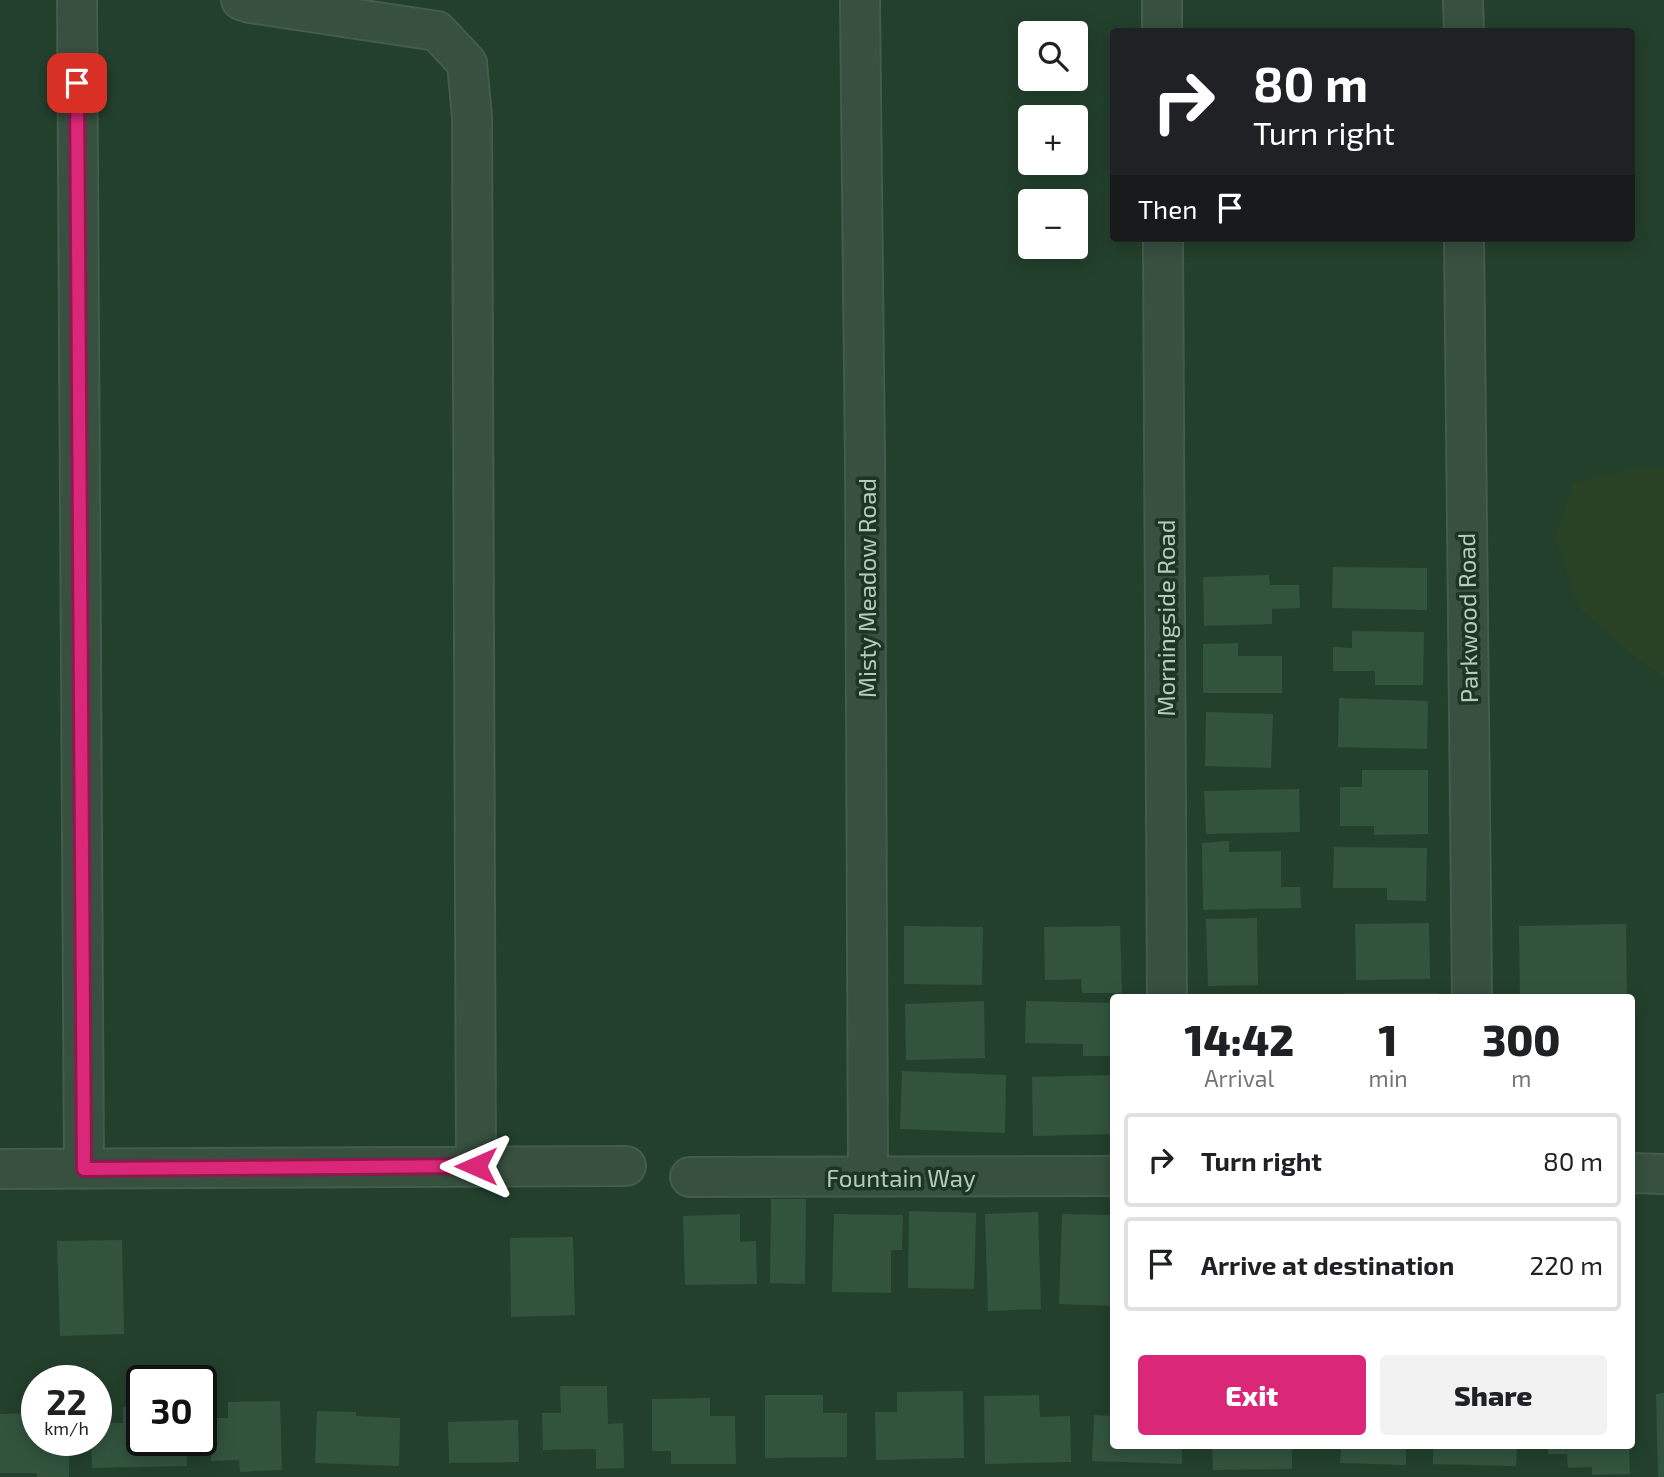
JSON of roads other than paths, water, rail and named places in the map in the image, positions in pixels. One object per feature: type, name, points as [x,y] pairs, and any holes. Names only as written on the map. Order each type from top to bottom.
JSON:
[{"type":"street","points":[[77,0],[84,1169]]},
{"type":"street","points":[[241,0],[437,31],[467,63],[472,117],[476,1166]]},
{"type":"street","name":"Misty Meadow Road","points":[[860,0],[868,1177]]},
{"type":"street","points":[[1162,0],[1163,28]]},
{"type":"street","points":[[1464,0],[1464,28]]},
{"type":"street","name":"Morningside Road","points":[[1163,242],[1167,994]]},
{"type":"street","name":"Parkwood Road","points":[[1464,242],[1472,994]]},
{"type":"street","points":[[0,1169],[625,1166]]},
{"type":"street","points":[[1635,1173],[1664,1174]]},
{"type":"street","name":"Fountain Way","points":[[690,1177],[1110,1176]]}]
